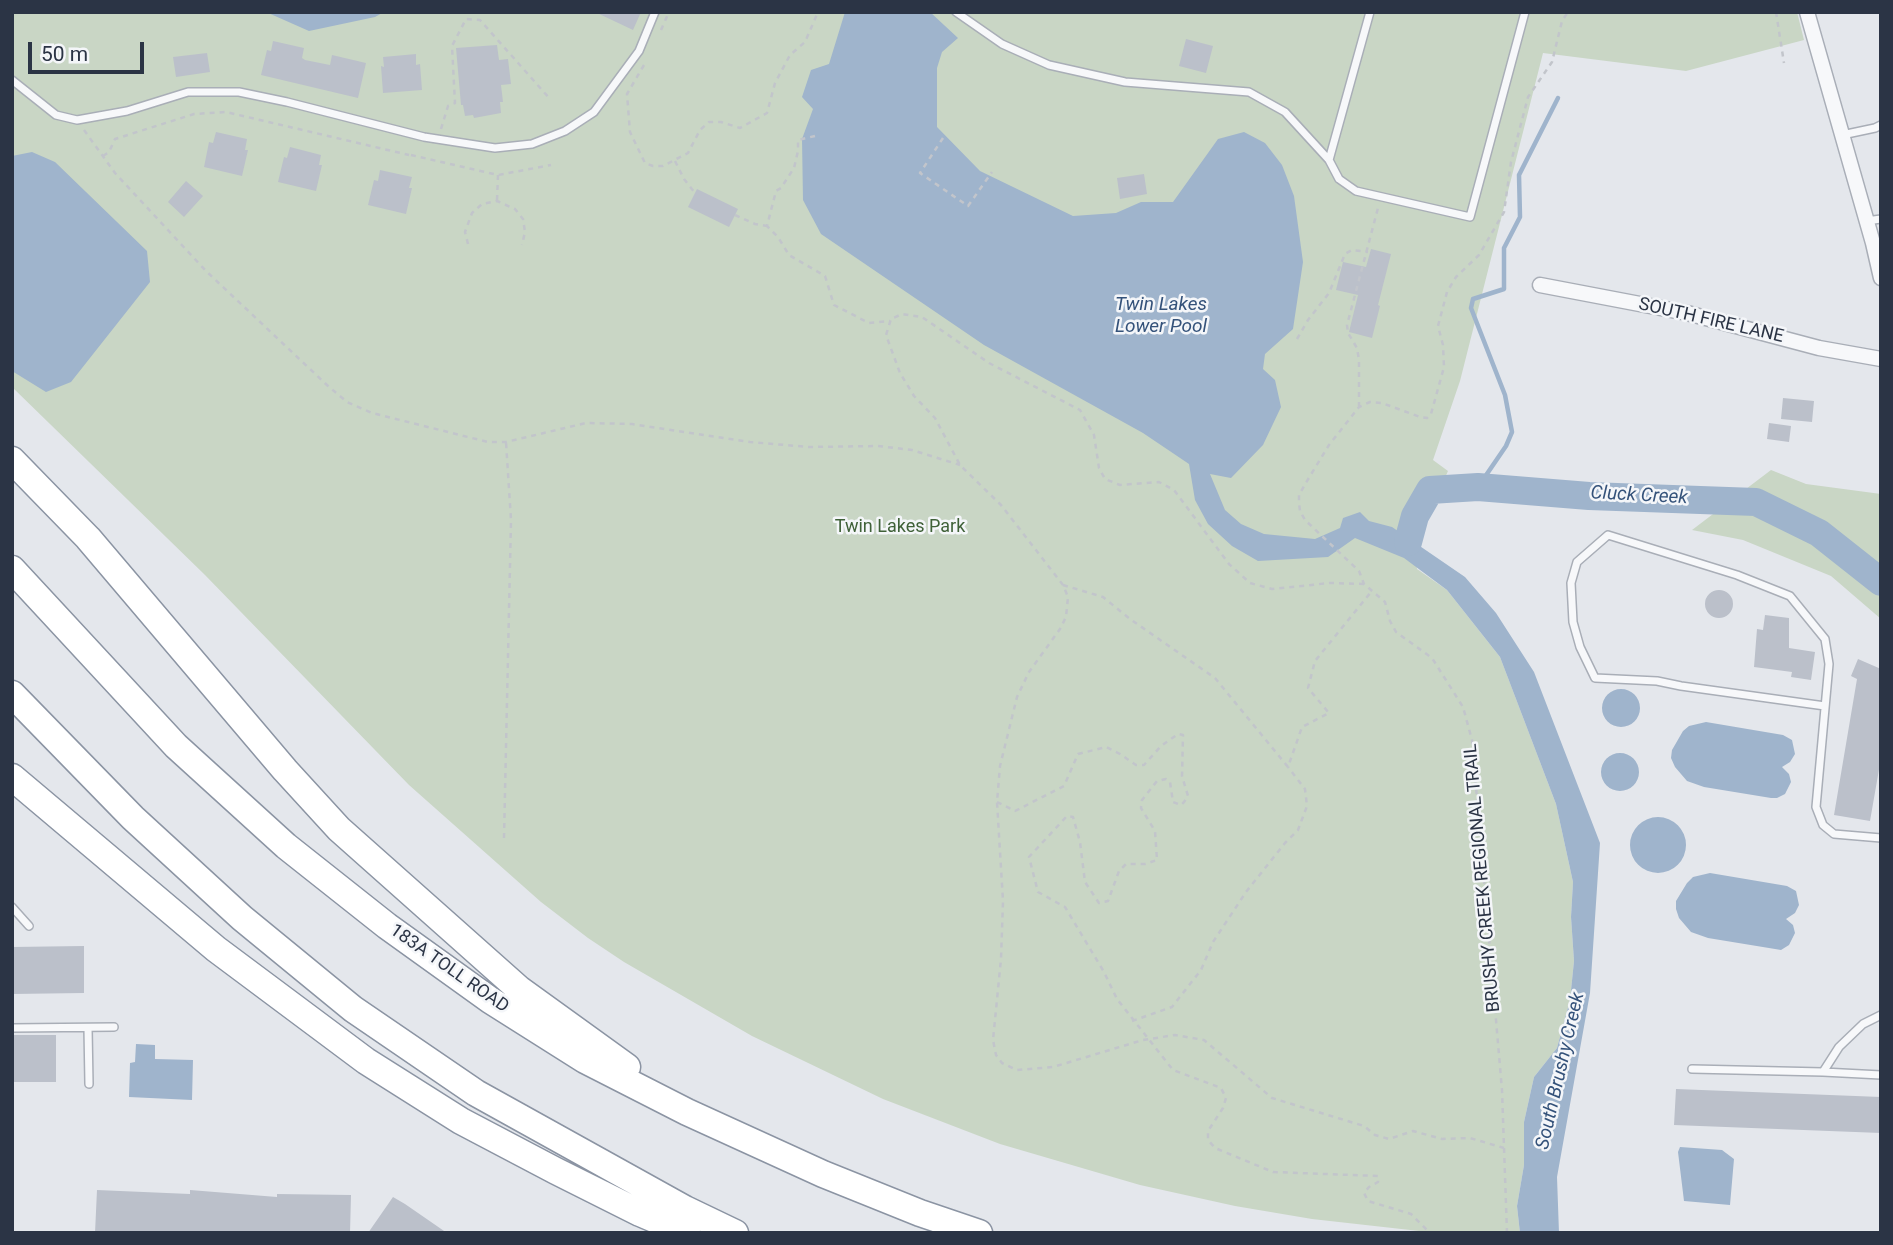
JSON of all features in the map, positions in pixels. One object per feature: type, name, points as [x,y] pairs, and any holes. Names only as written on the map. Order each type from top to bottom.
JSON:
[{"type":"highway","points":[[12,460],[88,538],[276,760],[339,829],[519,989],[687,1112]]},
{"type":"highway","name":"183A TOLL ROAD","points":[[12,569],[176,746],[296,854],[387,926],[490,1000],[585,1060],[687,1112],[823,1174],[920,1213],[979,1233]]},
{"type":"highway","points":[[12,694],[143,827],[242,918],[354,1009],[476,1093],[685,1209],[735,1233]]},
{"type":"highway","points":[[13,781],[216,949],[366,1061],[461,1121],[640,1213],[687,1233]]},
{"type":"street","points":[[1807,12],[1841,135],[1874,220],[1881,278]]},
{"type":"street","name":"SOUTH FIRE LANE","points":[[1540,285],[1687,313],[1819,348],[1881,359]]},
{"type":"lane","points":[[12,80],[56,115],[77,120],[127,111],[188,92],[239,92],[424,137],[495,148],[532,144],[565,131],[594,112],[639,51],[655,12]]},
{"type":"lane","points":[[956,12],[1002,44],[1049,65],[1125,82],[1249,92],[1285,113],[1329,160],[1339,179],[1356,191],[1470,217],[1525,12]]},
{"type":"lane","points":[[1329,160],[1370,12]]},
{"type":"lane","points":[[1841,135],[1875,128],[1881,124]]},
{"type":"lane","points":[[1825,706],[1657,681],[1631,682],[1595,678],[1580,647],[1573,622],[1572,583],[1577,562],[1608,536],[1737,575],[1790,596],[1825,639],[1829,664],[1816,807],[1823,825],[1834,834],[1881,838]]},
{"type":"lane","points":[[12,907],[29,926]]},
{"type":"lane","points":[[1823,1072],[1839,1047],[1863,1024],[1881,1015]]},
{"type":"lane","points":[[12,1028],[114,1027]]},
{"type":"lane","points":[[88,1028],[89,1084]]},
{"type":"lane","points":[[1692,1069],[1881,1076]]},
{"type":"path","points":[[473,18],[474,12]]},
{"type":"path","points":[[658,37],[669,12]]},
{"type":"path","points":[[646,61],[627,94],[629,132],[645,163],[663,166],[688,153],[699,130],[709,122],[721,122],[740,128],[767,113],[775,83],[790,55],[805,42],[818,12]]},
{"type":"path","points":[[1381,198],[1347,325],[1359,360],[1359,407],[1370,402],[1382,403],[1427,418],[1431,414],[1444,367],[1443,345],[1438,326],[1447,292],[1456,277],[1479,256],[1504,212],[1511,162],[1528,97],[1552,62],[1562,21],[1568,12]]},
{"type":"path","points":[[1776,12],[1784,63]]},
{"type":"path","points":[[441,129],[448,106],[455,103],[452,46],[466,19],[480,20],[550,99]]},
{"type":"path","points":[[103,156],[109,152],[115,139],[194,114],[226,113],[241,114],[498,175],[551,165]]},
{"type":"path","points":[[77,120],[115,173],[206,271],[347,402],[372,413],[488,442],[506,442],[586,423],[632,424],[750,442],[809,447],[878,446],[912,450],[960,465]]},
{"type":"path","points":[[767,226],[776,191],[794,168],[798,140],[815,135]]},
{"type":"path","points":[[943,138],[920,173],[968,206],[992,172]]},
{"type":"path","points":[[675,161],[684,180],[695,193]]},
{"type":"path","points":[[497,201],[498,175]]},
{"type":"path","points":[[468,244],[465,232],[472,213],[482,204],[497,201],[515,209],[523,219],[525,232],[522,245]]},
{"type":"path","points":[[735,215],[767,226],[778,237],[789,255],[825,276],[834,305],[869,323],[890,321],[902,314],[922,317],[989,363],[1080,410],[1094,435],[1099,468],[1105,479],[1120,485],[1158,482],[1174,490],[1229,564],[1251,583],[1272,589],[1330,583],[1364,584]]},
{"type":"path","points":[[1297,339],[1329,293],[1345,254],[1352,250],[1368,252]]},
{"type":"path","points":[[890,321],[886,335],[900,373],[914,396],[935,418],[960,465],[1001,505],[1063,585],[1068,597],[1066,617],[1060,629],[1029,672],[1017,697],[1000,766],[998,802],[1003,901],[1001,959],[993,1040],[996,1055],[1002,1063],[1017,1070],[1053,1067],[1147,1039],[1175,1035],[1204,1040],[1272,1098],[1364,1126],[1375,1135],[1389,1139],[1413,1131],[1442,1139],[1470,1138],[1504,1148]]},
{"type":"path","name":"BRUSHY CREEK REGIONAL TRAIL","points":[[1359,407],[1329,445],[1299,495],[1300,511],[1305,520],[1359,571],[1364,584],[1385,602],[1396,632],[1432,658],[1463,707],[1472,740],[1501,1076],[1507,1233]]},
{"type":"path","points":[[504,838],[511,520],[506,442]]},
{"type":"path","points":[[1063,585],[1103,597],[1215,678],[1305,789],[1307,806],[1298,830],[1246,892],[1213,942],[1202,970],[1172,1007],[1132,1021]]},
{"type":"path","points":[[1288,768],[1302,727],[1329,713],[1308,688],[1315,661],[1372,591]]},
{"type":"path","points":[[998,802],[1015,811],[1064,786],[1078,754],[1106,747],[1136,765],[1144,765],[1161,746],[1178,734],[1183,735],[1182,776],[1188,796],[1181,805],[1173,802],[1170,782],[1166,779],[1157,781],[1142,800],[1141,808],[1155,831],[1157,860],[1145,864],[1126,864],[1119,871],[1108,901],[1099,903],[1085,882],[1080,842],[1073,817],[1067,816],[1029,857],[1038,892],[1065,907],[1117,999],[1173,1070],[1221,1088],[1226,1098],[1223,1108],[1208,1130],[1208,1140],[1215,1148],[1273,1172],[1378,1176],[1378,1182],[1369,1186],[1364,1193],[1368,1201],[1411,1214],[1430,1233]]},
{"type":"green space","name":"Twin Lakes Park","points":[[12,12],[1797,12],[1804,40],[1686,71],[1543,53],[1460,381],[1433,460],[1448,471],[1415,545],[1417,569],[1447,590],[1500,657],[1556,804],[1573,882],[1571,917],[1574,961],[1570,1000],[1557,1048],[1534,1077],[1524,1122],[1524,1165],[1517,1206],[1520,1233],[1437,1233],[1312,1219],[1235,1206],[1140,1185],[1000,1144],[883,1099],[752,1036],[624,962],[541,902],[409,785],[205,575],[12,387]]},
{"type":"green space","points":[[1771,470],[1806,484],[1881,494],[1881,619],[1831,576],[1743,540],[1692,530]]},
{"type":"water","points":[[266,12],[384,12],[375,17],[309,31]]},
{"type":"water","name":"Twin Lakes Lower Pool","points":[[845,12],[930,12],[958,38],[942,52],[937,68],[937,127],[980,171],[1073,216],[1116,213],[1141,202],[1173,202],[1218,139],[1244,132],[1265,143],[1282,165],[1294,196],[1303,262],[1293,329],[1265,354],[1263,369],[1275,380],[1281,407],[1263,445],[1231,478],[1210,474],[1225,510],[1241,524],[1264,534],[1315,539],[1340,528],[1343,518],[1360,512],[1369,521],[1392,527],[1465,577],[1496,613],[1534,672],[1600,843],[1590,993],[1557,1177],[1559,1233],[1520,1233],[1517,1206],[1524,1165],[1524,1122],[1534,1077],[1557,1048],[1570,1000],[1574,961],[1571,917],[1573,882],[1556,804],[1500,657],[1447,590],[1404,558],[1355,538],[1328,557],[1258,561],[1232,546],[1208,524],[1195,500],[1189,464],[1143,433],[984,345],[821,234],[803,200],[802,139],[813,109],[802,97],[811,70],[829,64]]},
{"type":"water","points":[[32,152],[55,162],[147,251],[150,282],[71,382],[46,392],[12,371],[12,156]]},
{"type":"water","points":[[1621,689],[1634,695],[1640,708],[1634,721],[1621,727],[1608,721],[1602,708],[1608,695]]},
{"type":"water","points":[[1706,722],[1783,735],[1792,740],[1795,754],[1790,762],[1782,767],[1789,774],[1791,782],[1785,794],[1771,798],[1704,787],[1687,781],[1675,767],[1671,758],[1672,750],[1689,726]]},
{"type":"water","points":[[1620,753],[1634,758],[1639,772],[1634,786],[1620,791],[1606,786],[1601,772],[1606,758]]},
{"type":"water","points":[[1658,817],[1669,819],[1678,825],[1684,834],[1684,856],[1678,865],[1669,871],[1658,873],[1647,871],[1638,865],[1632,856],[1630,845],[1632,834],[1638,825],[1647,819]]},
{"type":"water","points":[[1710,873],[1787,886],[1796,891],[1799,905],[1795,913],[1786,919],[1793,925],[1795,933],[1789,945],[1781,950],[1708,938],[1691,932],[1679,918],[1676,901],[1693,877]]},
{"type":"water","points":[[136,1044],[155,1045],[155,1059],[193,1060],[192,1100],[129,1097],[130,1063],[135,1062]]},
{"type":"water","points":[[1680,1147],[1722,1150],[1734,1159],[1730,1205],[1684,1201],[1678,1152]]},
{"type":"building","points":[[595,12],[641,12],[633,30]]},
{"type":"building","points":[[1186,39],[1213,46],[1206,73],[1179,66]]},
{"type":"building","points":[[273,41],[304,48],[302,58],[305,60],[330,65],[332,55],[366,63],[358,98],[261,75],[267,50],[271,51]]},
{"type":"building","points":[[497,45],[499,60],[508,59],[511,84],[501,85],[501,113],[474,118],[473,115],[465,116],[461,105],[456,48]]},
{"type":"building","points":[[207,53],[210,72],[176,77],[173,57]]},
{"type":"building","points":[[416,54],[416,65],[420,64],[422,90],[383,93],[383,57]]},
{"type":"building","points":[[216,132],[247,139],[245,150],[248,150],[242,176],[204,167],[209,142],[213,143]]},
{"type":"building","points":[[290,147],[321,155],[319,165],[322,165],[316,191],[278,182],[284,157],[287,158]]},
{"type":"building","points":[[380,170],[412,177],[406,214],[368,205],[374,180],[378,181]]},
{"type":"building","points":[[1144,174],[1147,194],[1120,199],[1117,178]]},
{"type":"building","points":[[186,181],[203,196],[184,217],[168,202]]},
{"type":"building","points":[[697,189],[738,209],[729,227],[688,207]]},
{"type":"building","points":[[1371,249],[1391,254],[1372,338],[1349,332],[1358,295],[1336,290],[1343,262],[1366,267]]},
{"type":"building","points":[[1783,398],[1814,401],[1812,422],[1781,419]]},
{"type":"building","points":[[1769,423],[1791,426],[1789,442],[1767,439]]},
{"type":"building","points":[[1719,590],[1729,594],[1733,604],[1729,614],[1719,618],[1709,614],[1705,604],[1709,594]]},
{"type":"building","points":[[1765,615],[1789,618],[1789,648],[1815,652],[1811,680],[1791,677],[1792,672],[1754,667],[1757,629],[1763,630]]},
{"type":"building","points":[[1858,659],[1881,669],[1881,758],[1870,821],[1834,815],[1857,679],[1851,676]]},
{"type":"building","points":[[84,946],[84,993],[12,994],[12,947]]},
{"type":"building","points":[[12,1035],[56,1035],[56,1082],[12,1082]]},
{"type":"building","points":[[1676,1089],[1881,1097],[1881,1133],[1674,1125]]},
{"type":"building","points":[[97,1190],[190,1194],[190,1190],[277,1197],[277,1194],[351,1195],[350,1233],[95,1233]]},
{"type":"building","points":[[393,1197],[405,1204],[447,1233],[368,1233]]},
{"type":"waterway","points":[[1478,487],[1506,446],[1512,432],[1505,395],[1471,308],[1473,299],[1504,289],[1504,248],[1520,217],[1519,175],[1558,98]]},
{"type":"waterway","name":"Cluck Creek","points":[[1408,542],[1415,516],[1430,490],[1478,487],[1589,496],[1756,502],[1819,533],[1881,582]]},
{"type":"water label","name":"South Brushy Creek","points":[[1561,1071]]}]
